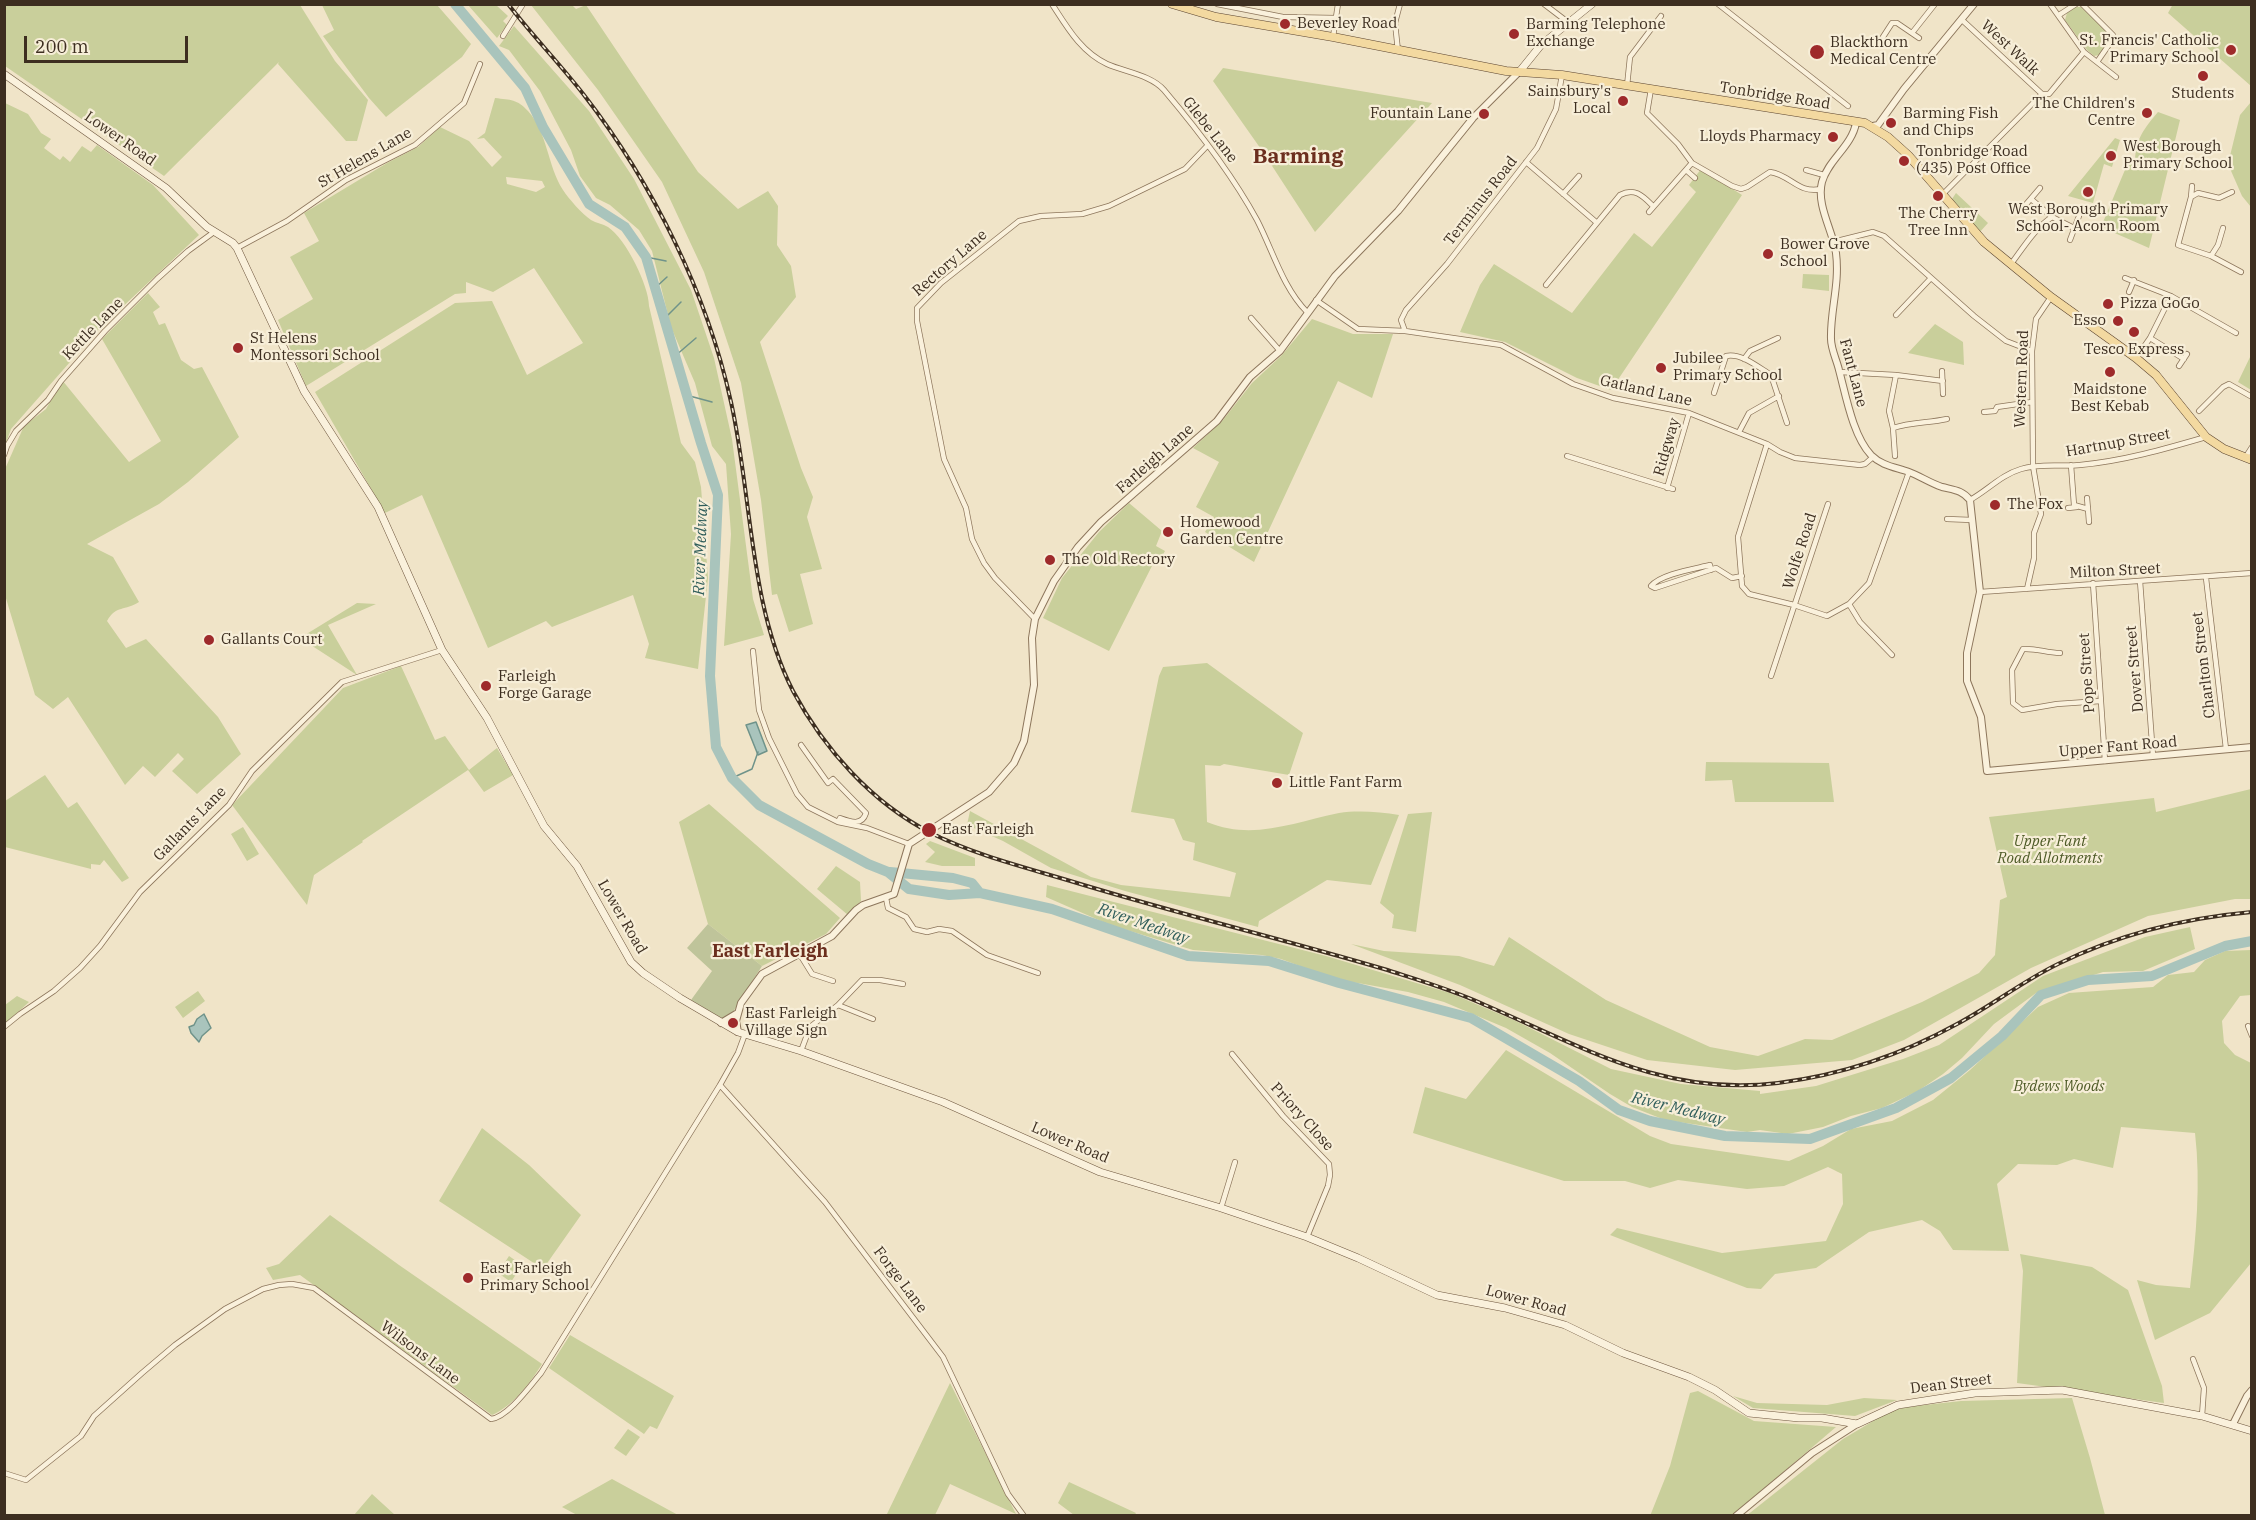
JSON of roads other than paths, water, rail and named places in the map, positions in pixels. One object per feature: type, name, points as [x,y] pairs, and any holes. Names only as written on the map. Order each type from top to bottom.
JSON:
[{"type":"main road","name":"Tonbridge Road","points":[[1172,4],[1216,17],[1506,70],[1562,75],[1873,126],[1888,136],[1908,155],[1980,237],[2050,297],[2136,358],[2156,375],[2206,437],[2224,449],[2248,459]]},
{"type":"main road","points":[[1520,71],[1541,45],[1592,4]]},
{"type":"main road","name":"Lower Road","points":[[4,74],[166,188],[214,232],[237,248],[304,391],[378,507],[442,650],[487,718],[544,826],[577,866],[631,962],[643,973],[721,1023],[742,1033],[801,1051],[943,1101],[1100,1172],[1221,1208],[1307,1237],[1437,1295],[1505,1308],[1565,1325],[1623,1353],[1689,1377],[1715,1390],[1749,1413],[1822,1418],[1857,1424]]},
{"type":"main road","name":"Dean Street","points":[[1857,1424],[1898,1405],[1994,1391],[2062,1390],[2202,1416],[2252,1431]]},
{"type":"street","points":[[503,36],[523,4]]},
{"type":"street","name":"Glebe Lane","points":[[1052,4],[1079,43],[1092,56],[1106,64],[1144,77],[1162,87],[1232,178],[1257,220],[1295,300],[1307,312]]},
{"type":"street","points":[[1217,4],[1282,17],[1336,18]]},
{"type":"street","points":[[1333,37],[1338,4]]},
{"type":"street","points":[[1398,51],[1395,23],[1400,4]]},
{"type":"street","points":[[1544,4],[1569,23]]},
{"type":"street","points":[[1718,4],[1848,106]]},
{"type":"street","points":[[1912,33],[1935,4]]},
{"type":"street","points":[[1873,126],[1878,125],[1904,89],[1974,4]]},
{"type":"street","points":[[2050,4],[2084,52],[2116,76]]},
{"type":"street","points":[[2059,15],[2076,4]]},
{"type":"street","points":[[2082,4],[2113,35],[2113,39],[2097,62]]},
{"type":"street","points":[[1627,86],[1630,57],[1661,16]]},
{"type":"street","name":"West Walk","points":[[1961,19],[2042,94]]},
{"type":"street","points":[[1881,40],[1892,23],[1897,23],[1919,38]]},
{"type":"street","points":[[1943,194],[2042,94],[2049,94],[2084,52]]},
{"type":"street","name":"St Helens Lane","points":[[237,248],[287,220],[346,180],[415,145],[464,103],[480,64]]},
{"type":"street","name":"Farleigh Lane","points":[[909,844],[989,792],[1017,758],[1024,741],[1034,685],[1032,638],[1035,619],[1054,581],[1088,535],[1217,421],[1250,377],[1280,351],[1316,300],[1346,264],[1398,211],[1473,118],[1520,71]]},
{"type":"street","name":"Terminus Road","points":[[1405,330],[1401,321],[1406,310],[1447,264],[1537,148],[1556,109],[1562,75]]},
{"type":"street","points":[[1651,89],[1647,113],[1678,144],[1692,163],[1741,189],[1747,188],[1770,172],[1811,192],[1821,189]]},
{"type":"street","name":"Fant Lane","points":[[1856,123],[1853,134],[1824,175],[1821,189],[1823,213],[1836,250],[1837,287],[1831,340],[1849,407],[1861,438],[1873,457]]},
{"type":"street","name":"Rectory Lane","points":[[1035,619],[995,578],[984,563],[972,539],[966,508],[944,459],[917,321],[917,308],[941,283],[1020,221],[1041,216],[1082,214],[1108,206],[1185,170],[1207,146]]},
{"type":"street","points":[[1526,162],[1596,222]]},
{"type":"street","points":[[1649,212],[1691,164]]},
{"type":"street","points":[[1686,170],[1695,178]]},
{"type":"street","points":[[1806,170],[1824,175]]},
{"type":"street","points":[[1563,194],[1579,176]]},
{"type":"street","points":[[2192,186],[2178,245],[2211,256],[2241,272]]},
{"type":"street","points":[[2022,208],[2040,188]]},
{"type":"street","points":[[1546,285],[1620,195],[1626,191],[1638,192],[1653,206]]},
{"type":"street","points":[[2191,197],[2198,193],[2219,198],[2232,192]]},
{"type":"street","points":[[2031,199],[2052,217],[2074,228]]},
{"type":"street","points":[[2070,240],[2079,216]]},
{"type":"street","points":[[2011,264],[2045,221],[2052,217]]},
{"type":"street","points":[[2211,256],[2223,228]]},
{"type":"street","name":"Kettle Lane","points":[[4,455],[16,431],[48,400],[61,381],[105,331],[157,279],[188,251],[214,232]]},
{"type":"street","points":[[1833,242],[1878,232],[1974,316],[2007,341],[2032,351]]},
{"type":"street","points":[[1896,315],[1931,278]]},
{"type":"street","points":[[2125,278],[2171,296],[2236,333]]},
{"type":"street","points":[[2129,292],[2134,280]]},
{"type":"street","points":[[2136,358],[2150,338],[2171,296]]},
{"type":"street","name":"Western Road","points":[[2027,589],[2034,558],[2034,533],[2041,514],[2033,466],[2032,351],[2036,319],[2050,297]]},
{"type":"street","name":"Gatland Lane","points":[[1316,300],[1358,329],[1405,330],[1501,345],[1573,384],[1613,398],[1689,413],[1739,432],[1795,458],[1860,465],[1873,457]]},
{"type":"street","points":[[1251,318],[1280,351]]},
{"type":"street","points":[[1744,359],[1750,351],[1778,338]]},
{"type":"street","points":[[2150,338],[2186,357],[2179,366]]},
{"type":"street","points":[[1714,393],[1726,356],[1732,355],[1744,359],[1771,375],[1787,423]]},
{"type":"street","points":[[1942,371],[1943,394]]},
{"type":"street","points":[[1840,372],[1896,375],[1942,381]]},
{"type":"street","points":[[1895,456],[1889,411],[1896,375]]},
{"type":"street","points":[[2199,411],[2229,384],[2252,397]]},
{"type":"street","points":[[1739,432],[1745,418],[1754,408],[1779,396]]},
{"type":"street","points":[[1984,412],[1995,411],[1997,407],[2032,402]]},
{"type":"street","name":"Ridgway","points":[[1576,460],[1670,489],[1689,413]]},
{"type":"street","points":[[1893,428],[1907,423],[1947,419]]},
{"type":"street","name":"Hartnup Street","points":[[1970,500],[2008,474],[2033,466],[2071,465],[2150,453],[2206,437]]},
{"type":"street","points":[[1767,444],[1738,537],[1742,586],[1749,594],[1827,616],[1849,604],[1869,583],[1909,472]]},
{"type":"street","points":[[2248,459],[2252,447]]},
{"type":"street","points":[[1567,456],[1576,460],[1573,466]]},
{"type":"street","points":[[1873,457],[1882,463],[1941,486],[1964,492],[1970,500],[1980,592]]},
{"type":"street","points":[[2071,465],[2074,504],[2077,507]]},
{"type":"street","points":[[2087,498],[2089,522]]},
{"type":"street","name":"Wolfe Road","points":[[1771,676],[1828,504]]},
{"type":"street","points":[[2068,508],[2088,508]]},
{"type":"street","points":[[1956,519],[1958,512]]},
{"type":"street","points":[[1947,519],[1972,520]]},
{"type":"street","points":[[1711,570],[1710,565],[1687,571],[1655,581],[1651,586],[1655,588],[1687,579],[1711,570],[1716,568],[1732,578],[1742,576]]},
{"type":"street","points":[[1687,571],[1687,579]]},
{"type":"street","name":"Milton Street","points":[[1980,592],[2252,573]]},
{"type":"street","name":"Charlton Street","points":[[2205,578],[2226,749]]},
{"type":"street","name":"Dover Street","points":[[2140,581],[2154,756]]},
{"type":"street","name":"Pope Street","points":[[2093,584],[2105,760]]},
{"type":"street","name":"Upper Fant Road","points":[[1980,592],[1967,653],[1967,681],[1981,717],[1987,771],[2252,747]]},
{"type":"street","points":[[1849,604],[1860,621],[1892,655]]},
{"type":"street","points":[[2060,654],[2048,653],[2035,648],[2023,649],[2012,670],[2013,703],[2022,710],[2057,704],[2101,701]]},
{"type":"street","name":"Gallants Lane","points":[[4,1028],[54,991],[80,968],[100,946],[140,892],[229,805],[252,771],[342,682],[442,650]]},
{"type":"street","points":[[753,651],[759,710],[769,738],[796,794],[808,807],[838,822],[869,829],[909,844],[898,883],[889,897],[888,908],[906,917],[914,929],[927,932],[939,929],[952,931],[987,955],[1038,973]]},
{"type":"street","points":[[801,745],[828,783],[833,779],[866,813],[860,822],[840,818],[838,822]]},
{"type":"street","points":[[720,1085],[738,1053],[742,1033],[736,1025],[736,1014],[744,997],[762,974],[832,936],[863,905],[889,897]]},
{"type":"street","points":[[799,954],[812,974],[824,982],[833,981]]},
{"type":"street","points":[[801,1051],[810,1026],[838,1005],[862,980],[903,984]]},
{"type":"street","points":[[838,1005],[873,1019]]},
{"type":"street","points":[[721,1023],[736,1014]]},
{"type":"street","points":[[859,1024],[862,1016]]},
{"type":"street","points":[[2247,1026],[2252,1036]]},
{"type":"street","name":"Priory Close","points":[[1232,1054],[1290,1124],[1329,1164],[1328,1186],[1307,1237]]},
{"type":"street","name":"Wilsons Lane","points":[[4,1473],[26,1480],[81,1436],[94,1416],[175,1345],[225,1309],[263,1288],[279,1285],[292,1284],[314,1288],[456,1395],[491,1419],[497,1418],[517,1401],[541,1374],[720,1085]]},
{"type":"street","name":"Forge Lane","points":[[720,1085],[825,1202],[943,1357],[1008,1494],[1024,1515]]},
{"type":"street","points":[[1221,1208],[1235,1162]]},
{"type":"street","points":[[2193,1359],[2204,1388],[2202,1416]]},
{"type":"street","points":[[2233,1424],[2252,1390]]},
{"type":"street","name":"Dean Street","points":[[1736,1515],[1812,1453],[1857,1424]]},
{"type":"water","points":[[756,722],[767,751],[758,755],[746,725]]},
{"type":"water","points":[[204,1014],[211,1028],[199,1042],[189,1027]]},
{"type":"waterway","name":"River Medway","points":[[455,4],[525,88],[543,127],[589,204],[625,227],[646,257],[718,495],[710,676],[716,747],[732,778],[759,805],[868,864],[888,872],[909,889],[949,895],[980,893],[1052,909],[1188,956],[1269,961],[1339,983],[1471,1018],[1579,1081],[1619,1110],[1650,1121],[1725,1136],[1810,1139],[1896,1108],[1951,1078],[2002,1036],[2041,995],[2088,980],[2152,976],[2225,946],[2252,941]]},
{"type":"waterway","points":[[646,257],[666,261]]},
{"type":"waterway","points":[[655,288],[667,277]]},
{"type":"waterway","points":[[664,319],[681,302]]},
{"type":"waterway","points":[[675,356],[696,338]]},
{"type":"waterway","points":[[686,395],[712,402]]},
{"type":"waterway","points":[[732,778],[752,769],[758,752]]},
{"type":"waterway","name":"River Medway","points":[[890,872],[953,878],[972,883],[980,893]]},
{"type":"railway","points":[[508,4],[575,83],[609,129],[655,203],[692,280],[721,361],[738,438],[760,587],[779,658],[793,691],[819,733],[852,772],[889,806],[909,821],[931,833],[984,855],[1021,867],[1384,969],[1473,1000],[1626,1065],[1661,1076],[1698,1083],[1737,1085],[1778,1083],[1848,1069],[1892,1054],[1936,1035],[2045,971],[2081,953],[2129,936],[2177,923],[2252,912]]},
{"type":"place","name":"Beverley Road","points":[[1285,24]]},
{"type":"place","name":"Barming Telephone Exchange","points":[[1514,34]]},
{"type":"place","name":"St. Francis' Catholic Primary School","points":[[2231,50]]},
{"type":"place","name":"Blackthorn Medical Centre","points":[[1817,52]]},
{"type":"place","name":"Students","points":[[2203,76]]},
{"type":"place","name":"Sainsbury's Local","points":[[1623,101]]},
{"type":"place","name":"The Children's Centre","points":[[2147,113]]},
{"type":"place","name":"Fountain Lane","points":[[1484,114]]},
{"type":"place","name":"Barming Fish and Chips","points":[[1891,123]]},
{"type":"place","name":"Lloyds Pharmacy","points":[[1833,137]]},
{"type":"place","name":"West Borough Primary School","points":[[2111,156]]},
{"type":"place","name":"Tonbridge Road (435) Post Office","points":[[1904,161]]},
{"type":"place","name":"West Borough Primary School- Acorn Room","points":[[2088,192]]},
{"type":"place","name":"The Cherry Tree Inn","points":[[1938,196]]},
{"type":"place","name":"Bower Grove School","points":[[1768,254]]},
{"type":"place","name":"Pizza GoGo","points":[[2108,304]]},
{"type":"place","name":"Esso","points":[[2118,321]]},
{"type":"place","name":"Tesco Express","points":[[2134,332]]},
{"type":"place","name":"St Helens Montessori School","points":[[238,348]]},
{"type":"place","name":"Jubilee Primary School","points":[[1661,368]]},
{"type":"place","name":"Maidstone Best Kebab","points":[[2110,372]]},
{"type":"place","name":"The Fox","points":[[1995,505]]},
{"type":"place","name":"Homewood Garden Centre","points":[[1168,532]]},
{"type":"place","name":"The Old Rectory","points":[[1050,560]]},
{"type":"place","name":"Gallants Court","points":[[209,640]]},
{"type":"place","name":"Farleigh Forge Garage","points":[[486,686]]},
{"type":"place","name":"Little Fant Farm","points":[[1277,783]]},
{"type":"place","name":"East Farleigh","points":[[929,830]]},
{"type":"place","name":"East Farleigh Village Sign","points":[[733,1023]]},
{"type":"place","name":"East Farleigh Primary School","points":[[468,1278]]},
{"type":"district","name":"Barming","points":[[1298,157]]},
{"type":"district","name":"East Farleigh","points":[[770,952]]},
{"type":"park label","name":"Upper Fant Road Allotments","points":[[2050,850]]},
{"type":"park label","name":"Bydews Woods","points":[[2059,1087]]}]
